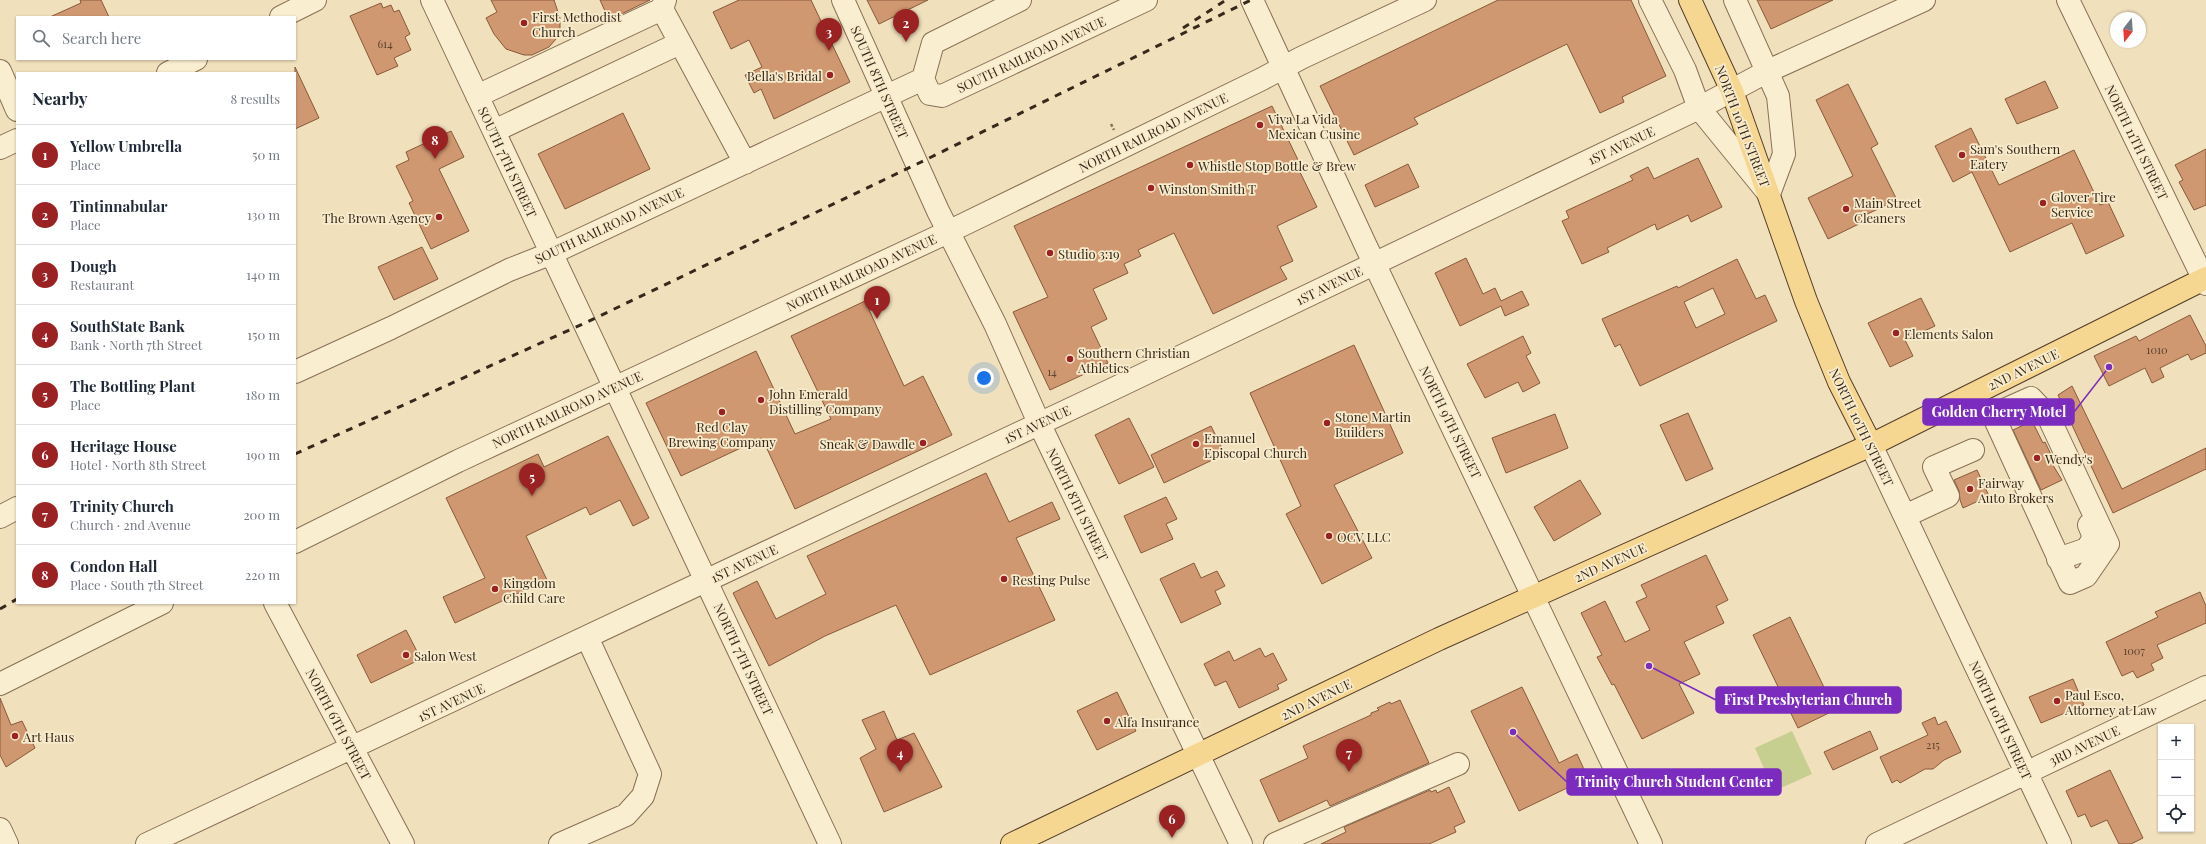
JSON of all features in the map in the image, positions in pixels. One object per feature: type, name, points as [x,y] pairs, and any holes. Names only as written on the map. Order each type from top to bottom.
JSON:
[{"type":"main road","name":"NORTH 10TH STREET","points":[[1690,0],[1732,91],[1806,301],[1839,382],[1871,445]]},
{"type":"main road","name":"2ND AVENUE","points":[[1012,844],[1534,596],[1871,445],[1980,390],[2205,281]]},
{"type":"street","points":[[283,16],[315,0]]},
{"type":"street","name":"SOUTH 7TH STREET","points":[[432,0],[585,323]]},
{"type":"street","name":"SOUTH 8TH STREET","points":[[843,0],[917,164]]},
{"type":"street","points":[[923,79],[933,43],[1020,0]]},
{"type":"street","name":"SOUTH RAILROAD AVENUE","points":[[296,372],[391,328],[508,270],[552,253],[923,79],[930,94],[942,96],[1146,0]]},
{"type":"street","name":"NORTH 9TH STREET","points":[[1252,0],[1374,263],[1651,844]]},
{"type":"street","name":"NORTH RAILROAD AVENUE","points":[[296,542],[458,461],[948,232],[1282,67],[1426,0]]},
{"type":"street","points":[[1650,0],[1685,70],[1699,108],[1769,194]]},
{"type":"street","points":[[1735,0],[1778,96],[1784,154],[1769,194]]},
{"type":"street","name":"1ST AVENUE","points":[[147,844],[352,749],[1039,423],[1699,108],[1768,71],[1924,0]]},
{"type":"street","name":"NORTH 11TH STREET","points":[[2068,0],[2205,281]]},
{"type":"street","points":[[477,96],[663,4],[680,43],[745,163]]},
{"type":"street","points":[[494,131],[680,43]]},
{"type":"street","points":[[170,72],[194,60]]},
{"type":"street","points":[[0,72],[16,108]]},
{"type":"street","points":[[0,148],[16,140]]},
{"type":"street","name":"NORTH 8TH STREET","points":[[917,164],[948,232],[995,324],[1039,423],[1241,844]]},
{"type":"street","name":"NORTH 7TH STREET","points":[[585,323],[830,844]]},
{"type":"street","points":[[1980,390],[1993,415],[2070,584],[2086,576],[2108,544],[2048,416],[2032,398],[2020,371]]},
{"type":"street","points":[[1993,415],[2032,398]]},
{"type":"street","name":"NORTH 10TH STREET","points":[[1871,445],[2060,844]]},
{"type":"street","points":[[1905,516],[1948,496],[1934,467],[1973,450]]},
{"type":"street","points":[[0,517],[16,509]]},
{"type":"street","points":[[0,684],[160,604]]},
{"type":"street","name":"NORTH 6TH STREET","points":[[280,612],[403,844]]},
{"type":"street","points":[[560,844],[626,815],[643,796],[650,774],[587,637]]},
{"type":"street","name":"3RD AVENUE","points":[[1877,844],[2206,687]]},
{"type":"street","points":[[1275,844],[1458,764]]},
{"type":"street","points":[[0,829],[7,844]]},
{"type":"green space","points":[[1792,731],[1812,774],[1774,791],[1755,748]]},
{"type":"building","points":[[80,0],[101,0],[109,16],[52,16],[81,3]]},
{"type":"building","name":"First Methodist Church","points":[[491,0],[554,0],[560,18],[560,28],[556,39],[549,47],[532,55],[524,55],[506,49],[494,34],[486,18],[497,12]]},
{"type":"building","points":[[600,0],[650,0],[609,20]]},
{"type":"building","points":[[739,0],[811,0],[850,82],[774,119],[761,89],[754,93],[745,75],[762,67],[749,40],[731,49],[713,12]]},
{"type":"building","points":[[867,0],[928,0],[879,24]]},
{"type":"building","points":[[1498,0],[1631,0],[1666,76],[1622,97],[1624,102],[1600,113],[1567,44],[1414,118],[1418,124],[1354,155],[1320,86]]},
{"type":"building","points":[[1757,0],[1833,0],[1771,29]]},
{"type":"building","points":[[381,3],[383,8],[391,5],[394,12],[399,10],[410,34],[405,37],[411,50],[394,58],[398,66],[377,75],[350,16]]},
{"type":"building","points":[[295,67],[319,118],[296,129],[296,72]]},
{"type":"building","points":[[2045,81],[2058,108],[2017,124],[2005,99]]},
{"type":"building","points":[[1848,84],[1878,144],[1871,148],[1897,200],[1861,217],[1863,222],[1828,239],[1808,198],[1853,176],[1816,100]]},
{"type":"building","points":[[1272,106],[1300,164],[1297,166],[1317,207],[1277,226],[1293,261],[1280,267],[1287,279],[1213,314],[1174,233],[1138,250],[1141,256],[1124,264],[1128,273],[1093,289],[1107,319],[1091,327],[1108,363],[1050,390],[1013,312],[1048,297],[1014,226]]},
{"type":"building","points":[[623,113],[650,169],[565,209],[538,154]]},
{"type":"building","name":"Glover Tire Service","points":[[1971,128],[1999,185],[2074,150],[2100,205],[2108,202],[2124,236],[2086,254],[2072,223],[2010,252],[1972,172],[1953,182],[1935,146]]},
{"type":"building","points":[[451,131],[464,157],[439,169],[469,231],[431,249],[409,203],[413,201],[396,166],[409,160],[406,152]]},
{"type":"building","points":[[2206,149],[2206,205],[2194,210],[2179,182],[2183,180],[2175,165]]},
{"type":"building","points":[[1698,158],[1722,207],[1691,222],[1688,215],[1657,230],[1655,224],[1607,248],[1609,252],[1582,264],[1562,221],[1569,218],[1566,211],[1633,180],[1630,176],[1648,167],[1654,179]]},
{"type":"building","points":[[1408,164],[1419,187],[1375,207],[1365,185]]},
{"type":"building","points":[[422,247],[438,279],[394,300],[378,267]]},
{"type":"building","points":[[1466,258],[1483,294],[1495,288],[1501,301],[1522,291],[1529,305],[1505,316],[1501,306],[1460,326],[1435,273]]},
{"type":"building","points":[[1737,259],[1756,299],[1765,295],[1777,321],[1640,386],[1620,344],[1615,347],[1602,319],[1677,286],[1678,288]],"holes":[[[1713,288],[1725,314],[1696,328],[1684,302]]]},
{"type":"building","name":"Elements Salon","points":[[1921,298],[1935,326],[1905,340],[1913,356],[1890,367],[1868,323]]},
{"type":"building","points":[[865,301],[904,386],[923,376],[952,435],[795,509],[762,438],[681,476],[646,403],[756,351],[795,434],[831,419],[791,336]]},
{"type":"building","points":[[2190,315],[2206,346],[2206,353],[2191,360],[2188,354],[2160,368],[2164,377],[2152,383],[2145,368],[2109,386],[2094,356],[2136,336],[2139,341]]},
{"type":"building","points":[[1523,336],[1531,353],[1526,356],[1540,383],[1523,392],[1518,382],[1485,398],[1467,364]]},
{"type":"building","name":"Stone Martin Builders","points":[[1354,345],[1403,453],[1334,485],[1372,558],[1322,584],[1286,514],[1301,506],[1250,393]]},
{"type":"building","points":[[2072,386],[2122,489],[2206,448],[2206,469],[2113,513],[2058,395]]},
{"type":"building","points":[[1688,413],[1713,469],[1686,481],[1660,425]]},
{"type":"building","points":[[1555,414],[1568,448],[1506,473],[1492,438]]},
{"type":"building","points":[[1129,418],[1154,467],[1119,484],[1095,435]]},
{"type":"building","name":"Wendy's","points":[[2032,421],[2043,443],[2045,442],[2054,461],[2051,462],[2062,480],[2041,490],[2013,430]]},
{"type":"building","points":[[1211,426],[1225,454],[1164,483],[1151,455]]},
{"type":"building","points":[[608,436],[649,518],[633,526],[620,500],[590,515],[586,507],[526,536],[547,580],[455,623],[443,597],[485,578],[446,498],[538,454],[544,467]]},
{"type":"building","name":"Fairway Auto Brokers","points":[[1977,470],[1989,496],[1963,508],[1959,491],[1954,480]]},
{"type":"building","points":[[986,473],[1009,522],[1052,502],[1060,519],[1016,538],[1055,620],[930,675],[896,605],[825,636],[769,666],[733,593],[757,581],[776,619],[826,594],[807,556]]},
{"type":"building","points":[[1580,480],[1601,514],[1554,541],[1534,507]]},
{"type":"building","points":[[1166,497],[1177,519],[1166,524],[1173,539],[1141,553],[1124,516]]},
{"type":"building","points":[[1706,555],[1728,600],[1716,606],[1724,623],[1684,642],[1700,674],[1679,684],[1694,713],[1642,739],[1614,684],[1612,685],[1597,657],[1602,655],[1581,613],[1605,601],[1625,642],[1650,630],[1636,602],[1647,597],[1641,585]]},
{"type":"building","points":[[1194,563],[1201,578],[1217,571],[1225,586],[1215,591],[1221,604],[1181,623],[1160,579]]},
{"type":"building","points":[[2200,592],[2206,606],[2206,623],[2157,645],[2163,658],[2151,664],[2154,670],[2137,678],[2133,671],[2122,676],[2106,642],[2158,617],[2155,612]]},
{"type":"building","points":[[1790,617],[1835,710],[1798,728],[1753,635]]},
{"type":"building","points":[[406,630],[421,659],[371,683],[357,655]]},
{"type":"building","points":[[1260,648],[1265,657],[1273,653],[1287,680],[1277,685],[1279,689],[1239,708],[1226,681],[1215,686],[1204,664],[1229,651],[1234,661]]},
{"type":"building","name":"Paul Esco, Attorney at Law","points":[[2073,679],[2084,705],[2041,723],[2029,697]]},
{"type":"building","points":[[1522,687],[1559,763],[1577,754],[1588,778],[1519,811],[1471,711]]},
{"type":"building","name":"Alfa Insurance","points":[[1117,692],[1136,731],[1097,750],[1077,711]]},
{"type":"building","name":"Art Haus","points":[[0,698],[11,725],[22,721],[35,748],[6,767],[0,755]]},
{"type":"building","points":[[1400,700],[1429,763],[1330,806],[1327,800],[1279,822],[1260,780],[1308,758],[1303,746],[1371,715],[1371,713],[1379,710],[1377,708],[1390,702],[1391,704]]},
{"type":"building","points":[[884,711],[897,740],[914,733],[942,787],[884,812],[860,758],[876,749],[862,720]]},
{"type":"building","points":[[1935,717],[1938,725],[1946,721],[1961,752],[1944,760],[1933,769],[1925,769],[1900,783],[1897,780],[1892,783],[1880,757],[1928,735],[1922,723]]},
{"type":"building","points":[[1870,731],[1878,749],[1833,770],[1824,752]]},
{"type":"building","points":[[2110,770],[2143,838],[2131,844],[2119,844],[2107,820],[2091,827],[2085,814],[2078,817],[2066,791]]},
{"type":"building","points":[[1449,787],[1465,822],[1454,827],[1456,832],[1429,844],[1321,844],[1346,832],[1344,827],[1430,790],[1431,792],[1436,790],[1437,793]]},
{"type":"railway","points":[[1183,28],[1226,0]]},
{"type":"railway","points":[[296,454],[585,323],[917,164],[1251,0]]},
{"type":"railway","points":[[0,609],[16,600]]},
{"type":"place","name":"First Methodist Church","points":[[524,23]]},
{"type":"place","name":"Tintinnabular","points":[[906,42]]},
{"type":"place","name":"Dough","points":[[829,51]]},
{"type":"place","name":"Bella's Bridal","points":[[830,75]]},
{"type":"place","name":"Viva La Vida Mexican Cusine","points":[[1260,125]]},
{"type":"place","name":"Sam's Southern Eatery","points":[[1962,155]]},
{"type":"place","name":"Condon Hall","points":[[435,159]]},
{"type":"place","name":"Whistle Stop Bottle & Brew","points":[[1190,165]]},
{"type":"place","name":"Winston Smith T","points":[[1151,188]]},
{"type":"place","name":"Glover Tire Service","points":[[2043,203]]},
{"type":"place","name":"Main Street Cleaners","points":[[1846,209]]},
{"type":"place","name":"The Brown Agency","points":[[439,217]]},
{"type":"place","name":"Studio 3:19","points":[[1050,253]]},
{"type":"place","name":"Yellow Umbrella","points":[[877,319]]},
{"type":"place","name":"Elements Salon","points":[[1896,333]]},
{"type":"place","name":"Southern Christian Athletics","points":[[1070,359]]},
{"type":"place","name":"Golden Cherry Motel","points":[[2109,367]]},
{"type":"place","name":"John Emerald Distilling Company","points":[[761,400]]},
{"type":"place","name":"Red Clay Brewing Company","points":[[722,412]]},
{"type":"place","name":"Stone Martin Builders","points":[[1327,423]]},
{"type":"place","name":"Sneak & Dawdle","points":[[923,443]]},
{"type":"place","name":"Emanuel Episcopal Church","points":[[1196,444]]},
{"type":"place","name":"Wendy's","points":[[2037,458]]},
{"type":"place","name":"Fairway Auto Brokers","points":[[1970,489]]},
{"type":"place","name":"The Bottling Plant","points":[[532,496]]},
{"type":"place","name":"OCV LLC","points":[[1329,536]]},
{"type":"place","name":"Resting Pulse","points":[[1004,579]]},
{"type":"place","name":"Kingdom Child Care","points":[[495,589]]},
{"type":"place","name":"Salon West","points":[[406,655]]},
{"type":"place","name":"First Presbyterian Church","points":[[1649,666]]},
{"type":"place","name":"Paul Esco, Attorney at Law","points":[[2057,701]]},
{"type":"place","name":"Alfa Insurance","points":[[1107,721]]},
{"type":"place","name":"Trinity Church Student Center","points":[[1513,732]]},
{"type":"place","name":"Art Haus","points":[[15,736]]},
{"type":"place","name":"SouthState Bank","points":[[900,772]]},
{"type":"place","name":"Trinity Church","points":[[1349,772]]},
{"type":"place","name":"Heritage House","points":[[1172,838]]}]
